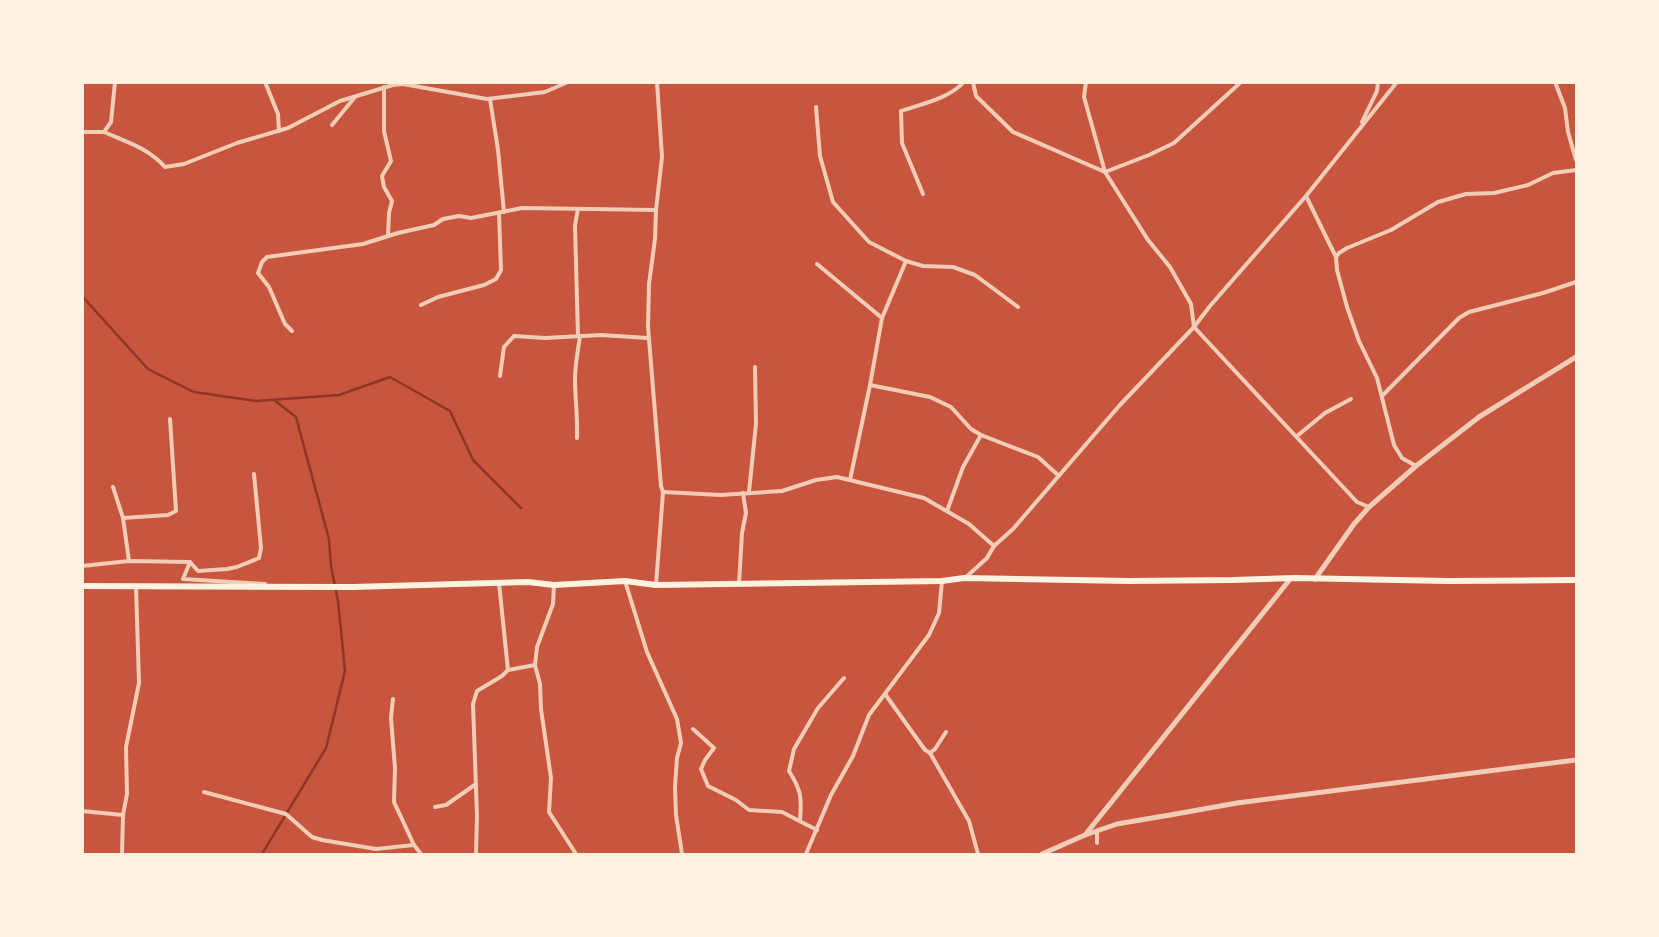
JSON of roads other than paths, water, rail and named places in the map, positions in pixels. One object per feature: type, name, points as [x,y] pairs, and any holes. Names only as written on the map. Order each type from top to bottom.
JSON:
[{"type":"main road","points":[[82,586],[353,587],[625,581],[656,585],[942,581],[964,578],[1138,581],[1291,578],[1448,581],[1576,580]]},
{"type":"street","points":[[104,132],[111,122],[115,82]]},
{"type":"street","points":[[265,82],[278,114],[279,131]]},
{"type":"street","points":[[82,132],[104,132],[142,148],[156,157],[165,167],[184,164],[237,143],[288,128],[340,101],[384,87],[403,84],[414,85],[490,99],[545,92],[568,82]]},
{"type":"street","points":[[656,585],[664,492],[661,486],[656,445],[648,338],[649,284],[662,157],[657,82]]},
{"type":"street","points":[[923,194],[902,143],[901,111],[944,96],[960,87],[964,82]]},
{"type":"street","points":[[973,82],[976,96],[1013,132],[1105,172],[1149,155],[1174,142],[1242,82]]},
{"type":"street","points":[[1086,82],[1084,97],[1105,172],[1148,240],[1170,267],[1191,304],[1194,327],[1297,436],[1356,502],[1369,508]]},
{"type":"street","points":[[1361,127],[1377,91],[1378,82]]},
{"type":"street","points":[[964,578],[987,558],[994,546],[1013,528],[1119,406],[1194,327],[1306,196],[1397,82]]},
{"type":"street","points":[[1555,82],[1565,108],[1568,132],[1576,160]]},
{"type":"street","points":[[384,87],[384,131],[391,161],[382,176],[384,187],[392,201],[389,213],[388,236]]},
{"type":"street","points":[[332,125],[355,97]]},
{"type":"street","points":[[420,305],[438,297],[484,285],[496,279],[501,270],[498,150],[490,99]]},
{"type":"street","points":[[816,106],[820,156],[833,202],[869,242],[906,261],[923,266],[953,267],[975,275],[1018,307]]},
{"type":"street","points":[[1336,257],[1347,248],[1391,230],[1438,202],[1466,194],[1494,193],[1528,186],[1552,173],[1576,170]]},
{"type":"street","points":[[1306,196],[1336,257],[1337,270],[1347,307],[1377,378],[1394,445],[1402,458],[1416,466]]},
{"type":"street","points":[[292,331],[285,324],[269,287],[258,273],[264,259],[271,255],[363,244],[434,225],[443,219],[459,216],[471,218],[522,208],[656,210]]},
{"type":"street","points":[[577,438],[578,422],[575,379],[579,336],[575,225],[578,209]]},
{"type":"street","points":[[850,480],[882,318],[906,261]]},
{"type":"street","points":[[817,264],[882,318]]},
{"type":"street","points":[[1382,396],[1459,318],[1468,312],[1543,293],[1576,282]]},
{"type":"street","points":[[500,376],[504,347],[514,336],[545,338],[601,335],[648,338]]},
{"type":"street","points":[[1316,578],[1348,532],[1369,508],[1416,466],[1479,417],[1576,357]]},
{"type":"street","points":[[749,492],[756,424],[756,367]]},
{"type":"street","points":[[870,385],[930,397],[951,407],[971,429],[981,435],[1038,458],[1058,476]]},
{"type":"street","points":[[1297,436],[1325,413],[1351,399]]},
{"type":"street","points":[[123,518],[168,515],[176,512],[170,419]]},
{"type":"street","points":[[947,511],[963,467],[981,435]]},
{"type":"street","points":[[82,566],[129,561],[190,562],[198,571],[238,567],[259,558],[262,548],[254,474]]},
{"type":"street","points":[[664,492],[721,495],[782,491],[816,480],[837,477],[924,498],[969,524],[994,546]]},
{"type":"street","points":[[113,487],[123,518],[129,561]]},
{"type":"street","points":[[739,584],[742,533],[746,513],[743,493]]},
{"type":"street","points":[[190,562],[183,579],[320,587]]},
{"type":"street","points":[[1085,835],[1291,578]]},
{"type":"street","points":[[625,581],[647,652],[677,719],[680,743],[675,787],[676,815],[682,854]]},
{"type":"street","points":[[806,854],[831,795],[853,756],[869,715],[930,635],[939,613],[942,581]]},
{"type":"street","points":[[499,583],[508,670]]},
{"type":"street","points":[[554,584],[553,604],[537,647],[535,665],[540,684],[541,709],[551,778],[549,812],[576,854]]},
{"type":"street","points":[[122,854],[123,815],[127,794],[126,747],[139,683],[136,586]]},
{"type":"street","points":[[476,854],[473,704],[475,696],[477,691],[502,676],[508,670],[535,665]]},
{"type":"street","points":[[800,820],[802,800],[799,787],[788,771],[794,749],[818,708],[844,678]]},
{"type":"street","points":[[885,694],[925,750],[930,753],[969,821],[978,854]]},
{"type":"street","points":[[393,699],[391,718],[395,768],[394,802],[414,845],[421,854]]},
{"type":"street","points":[[693,729],[714,748],[701,769],[708,786],[736,800],[749,810],[782,812],[817,830]]},
{"type":"street","points":[[930,753],[935,749],[946,732]]},
{"type":"street","points":[[1042,854],[1085,835],[1117,824],[1238,803],[1576,760]]},
{"type":"street","points":[[435,807],[446,805],[476,784]]},
{"type":"street","points":[[204,792],[286,814],[312,837],[322,840],[376,849],[414,845]]},
{"type":"street","points":[[82,811],[123,815]]},
{"type":"street","points":[[1097,831],[1097,843]]},
{"type":"waterway","points":[[82,296],[148,369],[194,392],[256,401],[339,395],[390,377],[450,411],[473,460],[521,508]]},
{"type":"waterway","points":[[262,854],[326,748],[345,671],[329,539],[296,417],[274,400]]}]
